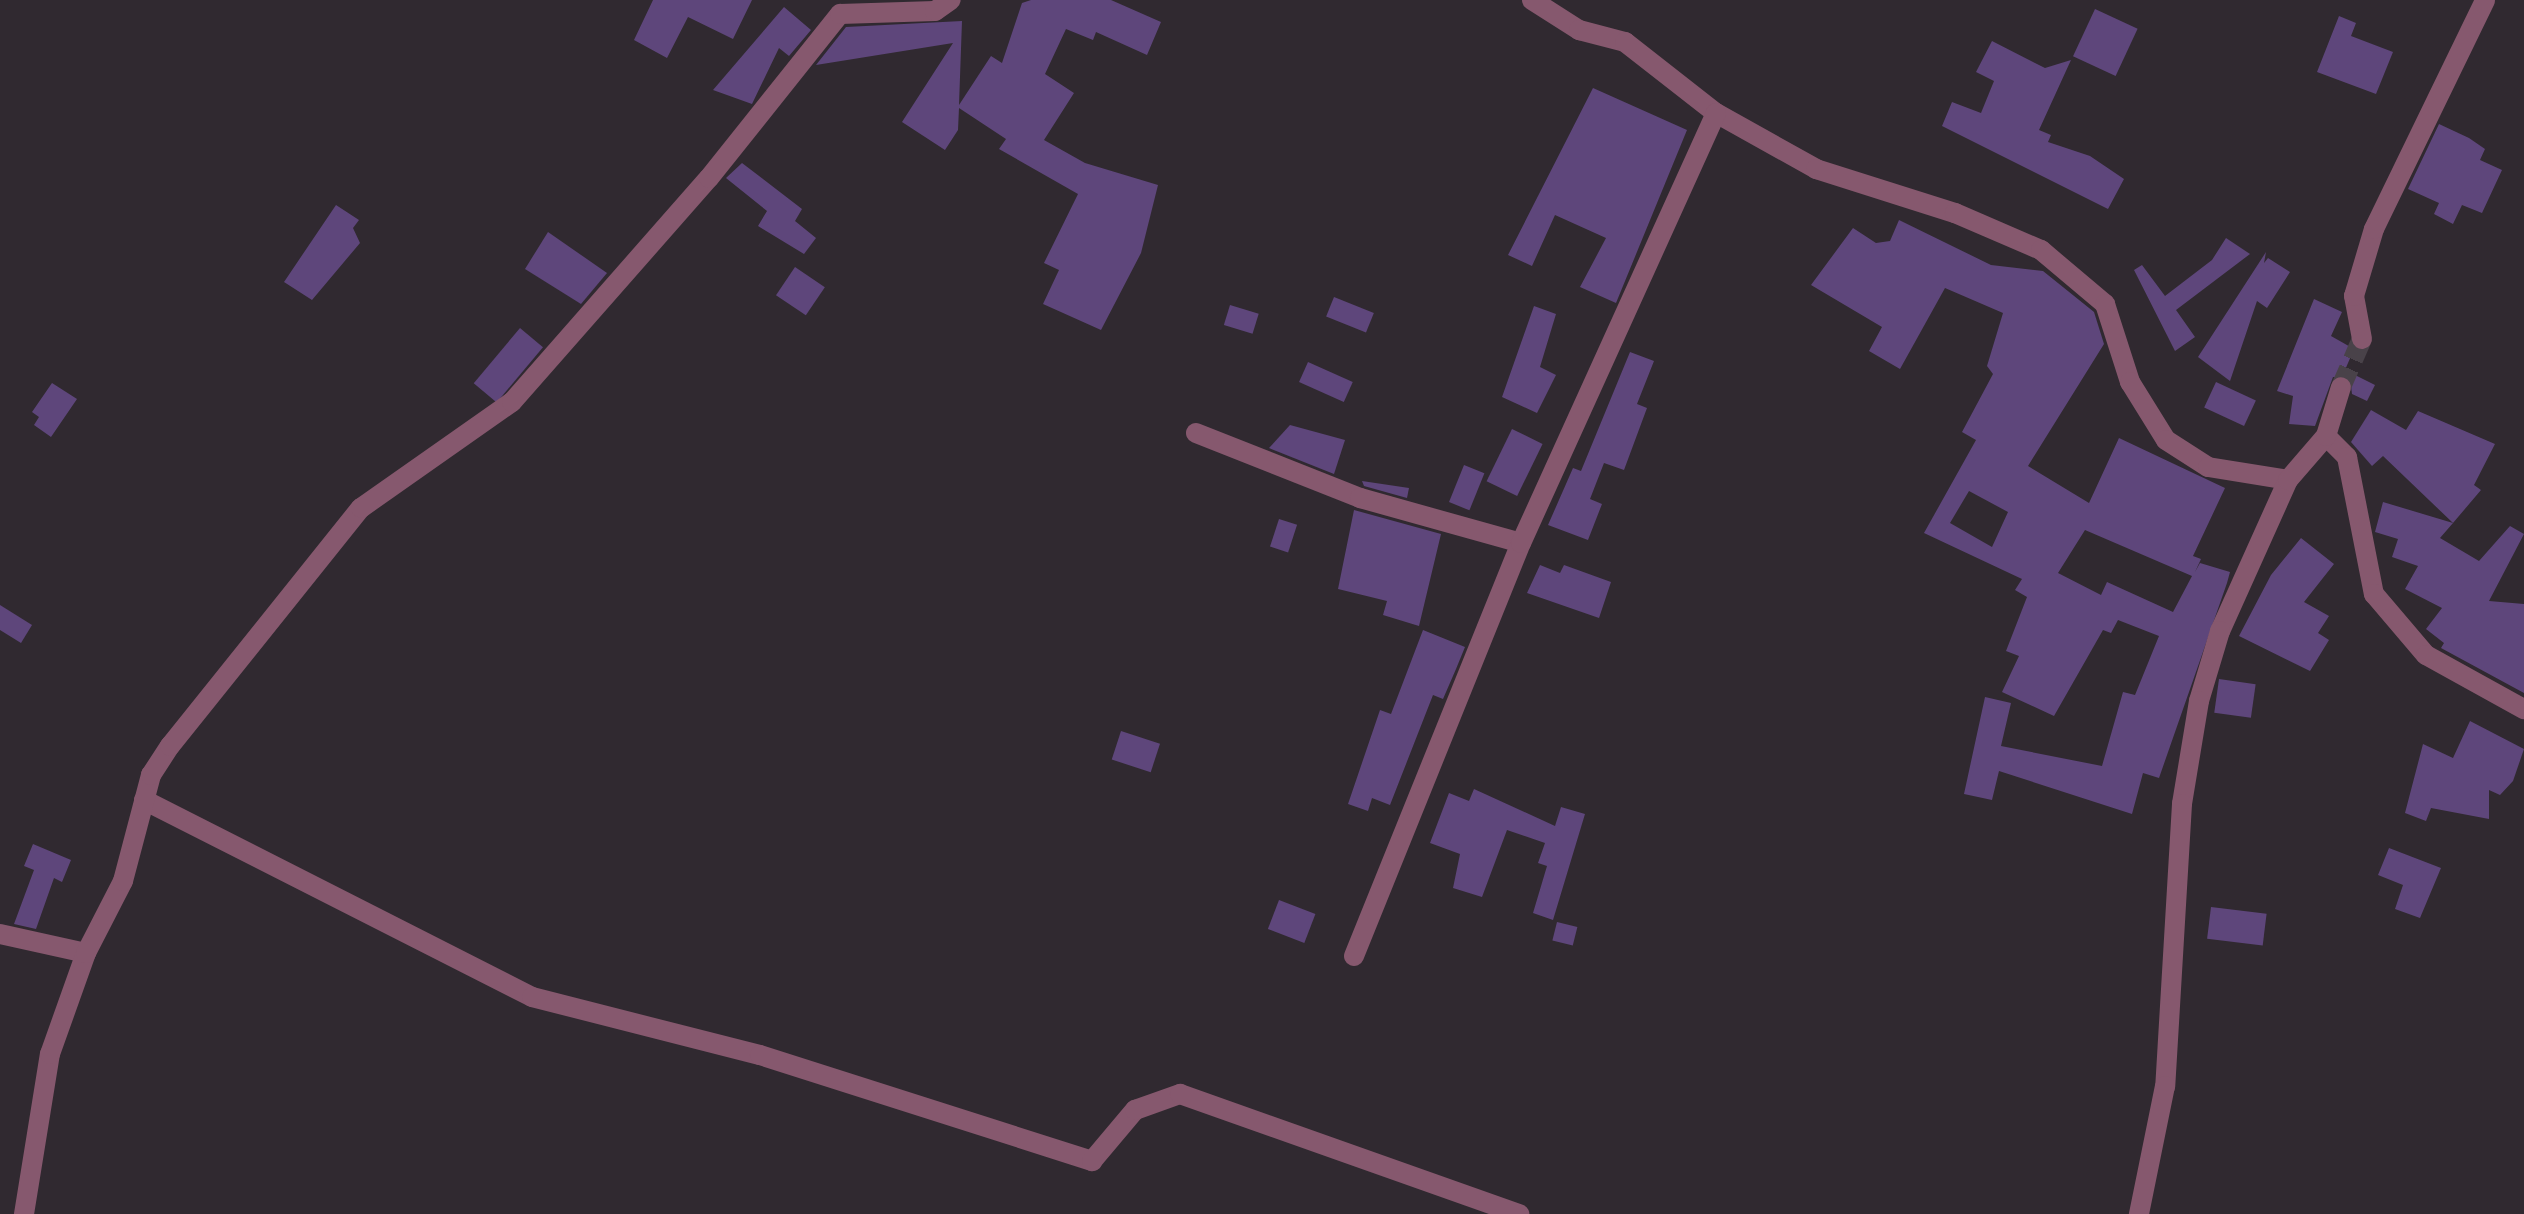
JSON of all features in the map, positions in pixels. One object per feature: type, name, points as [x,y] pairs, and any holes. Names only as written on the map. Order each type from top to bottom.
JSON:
[{"type":"street","points":[[24,1214],[50,1054],[86,953],[123,881],[144,800],[170,746],[361,508],[512,402],[709,178],[840,14],[935,11],[951,0]]},
{"type":"street","points":[[1532,0],[1579,30],[1625,42],[1716,113],[1816,169],[1955,213],[2041,250],[2105,304],[2130,382],[2166,440],[2208,467],[2288,480]]},
{"type":"street","points":[[2362,339],[2354,296],[2374,229],[2485,0]]},
{"type":"street","points":[[1354,956],[1521,543],[1716,113]]},
{"type":"street","points":[[2139,1214],[2165,1086],[2182,804],[2199,701],[2220,631],[2288,480],[2326,436],[2341,387]]},
{"type":"street","points":[[1196,433],[1360,498],[1521,543]]},
{"type":"street","points":[[2326,436],[2347,457],[2374,594],[2426,655],[2524,709]]},
{"type":"street","points":[[144,800],[532,997],[760,1055],[1092,1161],[1135,1110],[1180,1094],[1519,1214]]},
{"type":"street","points":[[0,934],[86,953]]},
{"type":"building","points":[[653,0],[752,0],[733,39],[688,17],[667,58],[634,40]]},
{"type":"building","points":[[1031,0],[1111,0],[1161,22],[1147,55],[1096,32],[1093,40],[1066,29],[1045,74],[1074,93],[1044,140],[1085,163],[1158,185],[1141,253],[1101,330],[1043,304],[1059,270],[1044,263],[1078,194],[999,149],[1006,139],[959,108],[958,130],[945,150],[902,122],[953,43],[816,65],[846,27],[962,21],[959,105],[991,56],[1002,63],[1022,3]]},
{"type":"building","points":[[784,7],[811,30],[789,56],[779,48],[752,104],[713,90]]},
{"type":"building","points":[[2095,9],[2138,29],[2116,76],[2073,56]]},
{"type":"building","points":[[2339,16],[2356,23],[2351,36],[2393,52],[2376,94],[2317,72]]},
{"type":"building","points":[[1992,41],[2045,68],[2071,60],[2039,130],[2051,135],[2048,142],[2090,156],[2124,179],[2108,209],[1942,126],[1952,102],[1981,113],[1994,81],[1976,72]]},
{"type":"building","points":[[1593,88],[1687,130],[1616,303],[1580,287],[1606,238],[1555,215],[1532,266],[1508,255]]},
{"type":"building","points":[[2439,124],[2485,149],[2480,160],[2502,170],[2482,213],[2462,205],[2453,224],[2434,214],[2439,203],[2408,189]]},
{"type":"building","points":[[742,163],[802,209],[795,221],[816,238],[804,254],[758,226],[767,211],[726,178]]},
{"type":"building","points":[[336,205],[359,220],[353,228],[360,243],[312,300],[284,282]]},
{"type":"building","points":[[1899,220],[1991,265],[2043,271],[2094,312],[2104,344],[2028,466],[2089,503],[2119,438],[2225,488],[2193,556],[2201,559],[2195,572],[2200,563],[2230,572],[2227,583],[2159,778],[2143,773],[2132,814],[1999,771],[1992,800],[1964,794],[1985,697],[2011,703],[2001,746],[2102,766],[2123,692],[2135,695],[2159,636],[2118,620],[2111,633],[2103,630],[2054,716],[2002,692],[2019,656],[2006,651],[2027,597],[2015,590],[2022,579],[1924,533],[1976,440],[1962,432],[1993,374],[1987,366],[2003,313],[1945,288],[1900,369],[1869,351],[1882,327],[1811,285],[1853,228],[1876,243],[1890,241]],"holes":[[[1969,491],[2008,512],[1992,547],[1950,523]],[[2085,530],[2192,576],[2173,612],[2107,582],[2101,595],[2058,573]]]},
{"type":"building","points":[[548,232],[607,273],[581,304],[525,269]]},
{"type":"building","points":[[2226,238],[2250,254],[2176,310],[2195,337],[2175,351],[2134,270],[2142,265],[2165,296],[2212,260]]},
{"type":"building","points":[[2266,252],[2264,263],[2268,258],[2290,272],[2267,308],[2257,301],[2230,381],[2198,357]]},
{"type":"building","points":[[795,267],[825,287],[806,315],[776,295]]},
{"type":"building","points":[[1334,297],[1374,313],[1366,333],[1326,316]]},
{"type":"building","points":[[2314,299],[2342,312],[2331,336],[2354,349],[2345,370],[2375,385],[2367,401],[2352,394],[2350,378],[2333,377],[2315,426],[2289,424],[2293,396],[2277,391]]},
{"type":"building","points":[[1230,305],[1259,314],[1253,334],[1224,325]]},
{"type":"building","points":[[1534,306],[1556,314],[1540,367],[1556,375],[1537,413],[1502,397]]},
{"type":"building","points":[[520,328],[543,347],[497,402],[474,383]]},
{"type":"building","points":[[1630,352],[1654,361],[1637,404],[1647,408],[1624,470],[1604,463],[1590,499],[1602,504],[1588,540],[1548,525],[1573,468],[1581,471]]},
{"type":"building","points":[[1308,362],[1353,382],[1344,402],[1299,382]]},
{"type":"building","points":[[2216,382],[2256,401],[2244,426],[2204,407]]},
{"type":"building","points":[[52,383],[77,399],[51,437],[34,425],[39,417],[32,412]]},
{"type":"building","points":[[2371,410],[2406,430],[2418,411],[2495,444],[2474,485],[2481,490],[2453,523],[2383,456],[2372,466],[2351,442]]},
{"type":"building","points":[[1290,425],[1345,440],[1334,474],[1269,448]]},
{"type":"building","points":[[1512,429],[1543,444],[1517,496],[1487,481]]},
{"type":"building","points":[[1464,465],[1484,473],[1469,510],[1449,502]]},
{"type":"building","points":[[1362,481],[1409,488],[1407,498],[1364,486]]},
{"type":"building","points":[[2383,502],[2453,523],[2440,538],[2479,561],[2510,526],[2524,534],[2489,601],[2524,604],[2524,693],[2441,648],[2444,643],[2426,629],[2442,608],[2405,589],[2418,566],[2392,557],[2398,539],[2375,532]]},
{"type":"building","points":[[1354,510],[1441,534],[1419,626],[1383,615],[1387,601],[1338,589]]},
{"type":"building","points":[[1279,519],[1297,525],[1288,552],[1270,547]]},
{"type":"building","points":[[2301,538],[2334,564],[2304,602],[2329,616],[2318,633],[2329,640],[2310,671],[2239,636],[2271,575]]},
{"type":"building","points":[[1540,565],[1560,573],[1564,565],[1611,582],[1599,618],[1527,593]]},
{"type":"building","points":[[0,605],[32,625],[21,643],[0,630]]},
{"type":"building","points":[[1423,630],[1465,647],[1456,669],[1443,699],[1433,695],[1390,805],[1372,798],[1368,811],[1348,804],[1380,710],[1391,714]]},
{"type":"building","points":[[2219,679],[2256,684],[2251,718],[2214,713]]},
{"type":"building","points":[[2470,721],[2524,749],[2513,781],[2500,795],[2489,790],[2489,819],[2431,808],[2426,821],[2405,813],[2423,744],[2453,758]]},
{"type":"building","points":[[1121,731],[1160,744],[1151,772],[1112,760]]},
{"type":"building","points":[[1474,789],[1555,826],[1561,807],[1585,814],[1553,920],[1533,913],[1547,866],[1538,863],[1545,843],[1507,830],[1482,897],[1453,888],[1460,854],[1430,843],[1449,793],[1469,801]]},
{"type":"building","points":[[33,844],[71,860],[62,882],[54,878],[36,929],[14,924],[34,870],[24,866]]},
{"type":"building","points":[[2389,848],[2441,868],[2420,918],[2395,909],[2403,885],[2378,875]]},
{"type":"building","points":[[1279,900],[1315,914],[1304,943],[1268,929]]},
{"type":"building","points":[[2211,907],[2267,914],[2263,946],[2207,939]]},
{"type":"building","points":[[1557,922],[1577,927],[1573,946],[1552,940]]},
{"type":"tunnel","points":[[2341,387],[2362,339]]}]
